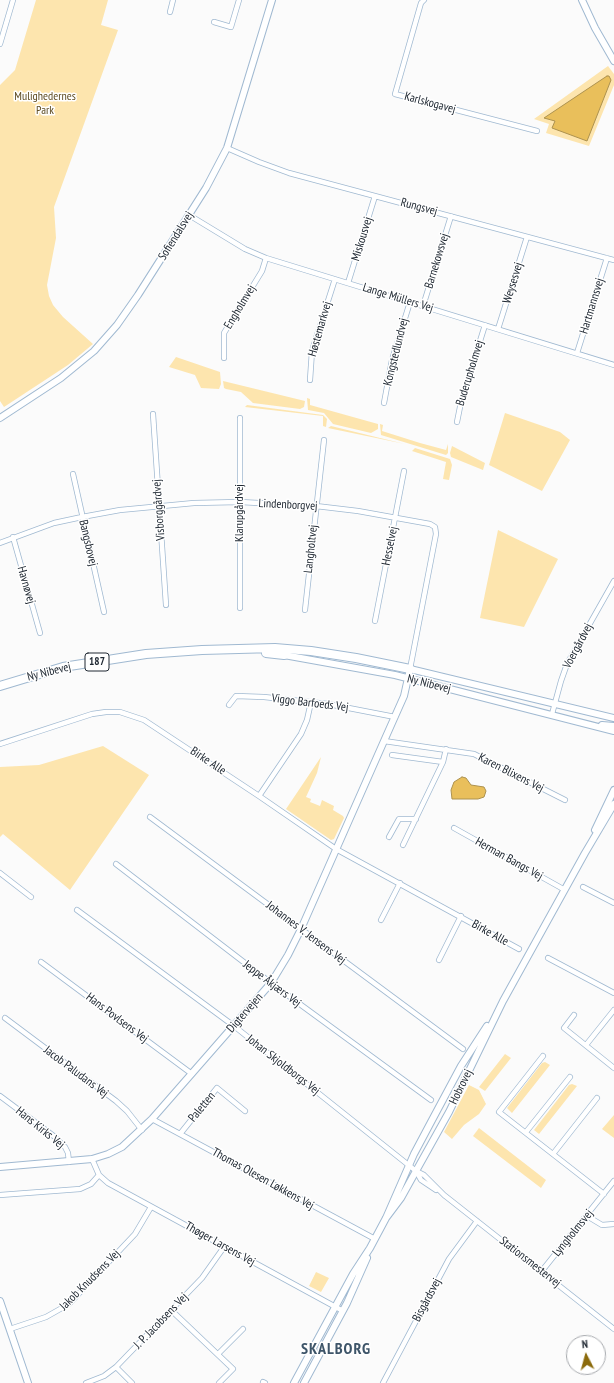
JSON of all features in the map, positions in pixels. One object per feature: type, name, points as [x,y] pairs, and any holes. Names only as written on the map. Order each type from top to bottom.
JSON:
[{"type":"highway","name":"Ny Nibevej","points":[[0,686],[63,667],[176,652],[275,648],[310,651],[356,658],[410,669]]},
{"type":"highway","name":"Ny Nibevej","points":[[242,650],[284,655]]},
{"type":"main road","name":"Sofiendalsvej","points":[[0,418],[73,369],[107,338],[138,295],[219,165],[227,148],[272,0]]},
{"type":"main road","points":[[582,0],[595,28],[614,61]]},
{"type":"main road","name":"Ny Nibevej","points":[[284,655],[359,667],[408,678],[614,731]]},
{"type":"main road","name":"Digtervejen","points":[[0,1167],[92,1159],[108,1154],[122,1147],[142,1130],[152,1119],[271,983],[288,955],[395,717],[404,696],[410,669]]},
{"type":"main road","name":"Ny Nibevej","points":[[410,669],[614,718]]},
{"type":"main road","points":[[586,723],[614,726]]},
{"type":"main road","name":"Hobrovej","points":[[585,852],[614,790]]},
{"type":"main road","name":"Hobrovej","points":[[386,1218],[401,1198],[449,1112],[503,1001],[585,852],[614,804]]},
{"type":"main road","name":"Hobrovej","points":[[294,1383],[353,1274],[375,1239],[410,1165],[461,1066],[503,1001]]},
{"type":"main road","name":"Hobrovej","points":[[304,1383],[360,1277],[370,1248]]},
{"type":"main road","points":[[0,1301],[28,1383]]},
{"type":"street","points":[[0,44],[13,0]]},
{"type":"street","points":[[170,12],[173,0]]},
{"type":"street","points":[[214,22],[231,27],[239,0]]},
{"type":"street","name":"Karlskogavej","points":[[424,0],[421,3],[396,94],[537,131]]},
{"type":"street","name":"Rungsvej","points":[[227,148],[289,173],[614,260]]},
{"type":"street","name":"Miskousvej","points":[[348,283],[375,196]]},
{"type":"street","name":"Lange Müllers Vej","points":[[188,215],[245,249],[266,258],[614,365]]},
{"type":"street","name":"Barnekowsvej","points":[[423,306],[451,216]]},
{"type":"street","name":"Weysesvej","points":[[498,329],[527,236]]},
{"type":"street","name":"Engholmvej","points":[[224,358],[224,333],[262,271],[266,258]]},
{"type":"street","name":"Hartmannsvej","points":[[577,353],[607,258]]},
{"type":"street","name":"Høstemarkvej","points":[[310,380],[312,351],[335,279]]},
{"type":"street","name":"Kongstedlundvej","points":[[384,403],[392,360],[410,302]]},
{"type":"street","name":"Buderupholmvej","points":[[457,422],[461,402],[485,325]]},
{"type":"street","name":"Visborggårdvej","points":[[153,414],[166,605]]},
{"type":"street","name":"Klarupgårdvej","points":[[240,418],[240,608]]},
{"type":"street","name":"Langholtvej","points":[[305,610],[324,440]]},
{"type":"street","name":"Hesselvej","points":[[376,622],[404,471]]},
{"type":"street","name":"Bangsbovej","points":[[73,474],[104,612]]},
{"type":"street","name":"Lindenborgvej","points":[[0,543],[13,537],[82,516],[159,506],[240,502],[316,506],[396,517],[430,524],[435,527],[436,534],[410,669]]},
{"type":"street","name":"Havnøvej","points":[[13,537],[40,633]]},
{"type":"street","name":"Voergårdvej","points":[[552,714],[567,664],[614,581]]},
{"type":"street","name":"Viggo Barfoeds Vej","points":[[229,705],[236,696],[311,702],[395,717]]},
{"type":"street","points":[[259,796],[300,734],[307,720],[311,702]]},
{"type":"street","name":"Birke Alle","points":[[0,744],[92,714],[120,712],[144,720],[336,849],[519,949]]},
{"type":"street","name":"Karen Blixens Vej","points":[[384,741],[474,754],[565,800]]},
{"type":"street","points":[[403,845],[443,762],[446,750]]},
{"type":"street","points":[[392,755],[443,762]]},
{"type":"street","name":"Johannes V. Jensens Vej","points":[[150,817],[463,1049]]},
{"type":"street","points":[[390,837],[399,819],[416,819]]},
{"type":"street","name":"Herman Bangs Vej","points":[[454,828],[564,890]]},
{"type":"street","name":"Jeppe Åkjærs Vej","points":[[116,864],[271,983],[431,1100]]},
{"type":"street","points":[[0,873],[31,897]]},
{"type":"street","points":[[381,920],[400,883]]},
{"type":"street","points":[[583,887],[614,903]]},
{"type":"street","name":"Johan Skjoldborgs Vej","points":[[77,910],[234,1026],[410,1165]]},
{"type":"street","name":"Birke Alle","points":[[439,960],[461,916]]},
{"type":"street","points":[[548,958],[614,994]]},
{"type":"street","name":"Hans Povlsens Vej","points":[[41,962],[192,1074]]},
{"type":"street","points":[[586,1045],[614,1010]]},
{"type":"street","points":[[574,1015],[564,1028],[614,1068]]},
{"type":"street","name":"Jacob Paludans Vej","points":[[5,1018],[116,1101],[127,1111],[142,1130]]},
{"type":"street","points":[[543,1056],[499,1112],[604,1194]]},
{"type":"street","points":[[526,1132],[570,1077]]},
{"type":"street","name":"Paletten","points":[[180,1134],[217,1088],[245,1111]]},
{"type":"street","points":[[553,1154],[597,1098]]},
{"type":"street","name":"Hans Kirks Vej","points":[[1,1099],[60,1142],[68,1153],[69,1162]]},
{"type":"street","name":"Thomas Olesen Løkkens Vej","points":[[152,1119],[375,1239]]},
{"type":"street","name":"Thøger Larsens Vej","points":[[92,1159],[99,1175],[108,1183],[343,1311]]},
{"type":"street","points":[[410,1165],[416,1171]]},
{"type":"street","name":"Stationsmestervej","points":[[416,1171],[421,1180],[445,1196],[614,1329]]},
{"type":"street","points":[[0,1195],[80,1189],[91,1184],[99,1175]]},
{"type":"street","name":"Lyngholmsvej","points":[[541,1272],[614,1181]]},
{"type":"street","name":"Jakob Knudsens Vej","points":[[10,1329],[46,1317],[69,1304],[135,1234],[151,1207]]},
{"type":"street","points":[[587,1216],[602,1225],[614,1224]]},
{"type":"street","name":"Bisgårdsvej","points":[[383,1383],[449,1258],[477,1221]]},
{"type":"street","name":"J. P. Jacobsens Vej","points":[[86,1383],[104,1376],[116,1367],[207,1273],[224,1247]]},
{"type":"street","points":[[171,1310],[233,1369],[219,1383]]},
{"type":"street","points":[[218,1354],[243,1329]]},
{"type":"street","points":[[116,1367],[132,1383]]},
{"type":"green space","name":"Mulighedernes Park","points":[[36,0],[108,0],[101,25],[118,30],[54,207],[56,238],[47,285],[49,296],[53,305],[63,317],[93,344],[68,365],[4,407],[0,401],[0,85],[15,70]]},
{"type":"green space","points":[[608,66],[614,74],[614,85],[589,146],[546,133],[549,124],[534,119]]},
{"type":"green space","points":[[176,357],[220,372],[221,384],[219,389],[201,388],[195,375],[169,367]]},
{"type":"green space","points":[[223,381],[305,401],[304,407],[300,409],[253,403],[241,392],[224,388]]},
{"type":"green space","points":[[307,398],[310,399],[310,405],[378,424],[378,429],[371,433],[333,424],[324,413],[308,410]]},
{"type":"green space","points":[[247,405],[323,415],[327,419],[326,427],[323,426],[323,416],[245,407]]},
{"type":"green space","points":[[505,413],[560,432],[570,440],[542,491],[489,465]]},
{"type":"green space","points":[[380,424],[383,425],[382,431],[420,443],[446,450],[448,444],[448,453],[446,455],[381,435]]},
{"type":"green space","points":[[331,426],[380,438],[405,444],[328,428]]},
{"type":"green space","points":[[452,446],[485,463],[483,470],[451,457],[450,453]]},
{"type":"green space","points":[[415,448],[450,459],[452,465],[449,480],[443,479],[446,462],[412,451]]},
{"type":"green space","points":[[498,530],[558,559],[524,627],[480,618]]},
{"type":"green space","points":[[103,746],[149,775],[70,890],[3,834],[0,837],[0,767],[39,765]]},
{"type":"green space","points":[[321,757],[317,773],[306,797],[311,799],[310,802],[320,806],[322,800],[334,806],[333,810],[343,816],[344,818],[334,839],[331,840],[286,809]]},
{"type":"green space","points":[[505,1054],[511,1058],[485,1091],[479,1087]]},
{"type":"green space","points":[[545,1062],[550,1065],[512,1113],[507,1108],[542,1063]]},
{"type":"green space","points":[[572,1084],[577,1086],[539,1134],[534,1130],[569,1085]]},
{"type":"green space","points":[[469,1085],[479,1090],[486,1104],[479,1114],[464,1125],[452,1139],[444,1132]]},
{"type":"green space","points":[[614,1115],[614,1138],[602,1129]]},
{"type":"green space","points":[[479,1128],[546,1180],[541,1188],[473,1136]]},
{"type":"green space","points":[[316,1272],[329,1278],[321,1292],[309,1286]]},
{"type":"shaded area","points":[[609,76],[611,80],[587,141],[552,128],[555,121],[544,118]]},
{"type":"shaded area","points":[[462,777],[466,778],[471,785],[484,787],[486,791],[484,797],[478,799],[452,799],[451,790],[454,782]]},
{"type":"district","name":"SKALBORG","points":[[336,1349]]}]
